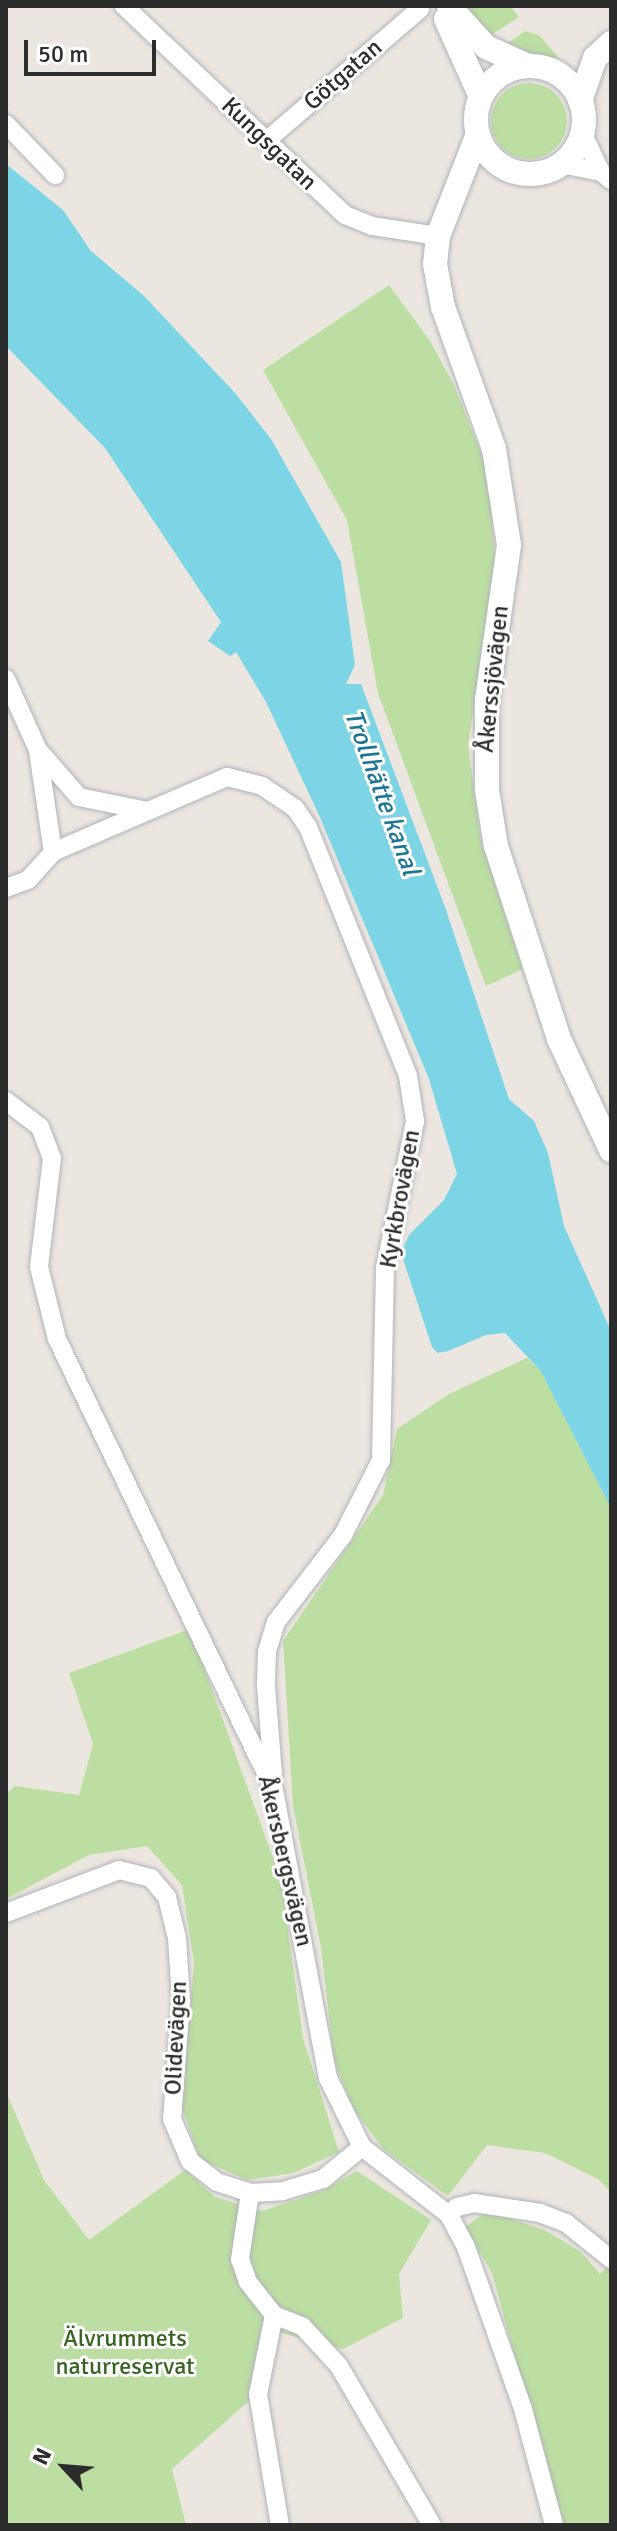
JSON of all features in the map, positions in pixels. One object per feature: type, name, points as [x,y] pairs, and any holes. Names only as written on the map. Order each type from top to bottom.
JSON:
[{"type":"street","name":"Kungsgatan","points":[[124,6],[345,215],[372,226],[438,236]]},
{"type":"street","points":[[449,6],[486,47],[528,66],[555,72],[580,101]]},
{"type":"street","name":"Götgatan","points":[[266,141],[430,7]]},
{"type":"street","points":[[430,7],[481,97],[478,134],[502,166],[527,174],[561,164],[606,176]]},
{"type":"street","points":[[555,72],[603,50]]},
{"type":"street","points":[[603,50],[580,101],[582,132],[606,176]]},
{"type":"street","points":[[481,97],[500,75],[528,66]]},
{"type":"street","points":[[6,124],[55,175]]},
{"type":"street","points":[[561,164],[582,132]]},
{"type":"street","name":"Åkerssjövägen","points":[[478,134],[438,236],[435,264],[443,307],[481,404],[504,502],[509,545],[483,748],[496,846],[559,1039],[611,1150]]},
{"type":"street","name":"Åkerssjövägen","points":[[454,201],[502,166]]},
{"type":"street","points":[[6,679],[38,750],[53,852],[28,880],[6,888]]},
{"type":"street","points":[[38,750],[79,797],[148,811]]},
{"type":"street","name":"Kyrkbrovägen","points":[[53,852],[227,777],[262,786],[295,808],[313,837],[408,1076],[415,1121],[385,1268],[381,1460],[343,1535],[276,1622],[267,1652],[266,1686],[274,1790]]},
{"type":"street","name":"Åkersbergsvägen","points":[[7,1101],[40,1127],[52,1158],[39,1267],[57,1339],[274,1790],[297,1890],[319,2045],[328,2078],[362,2147],[449,2215],[484,2289],[554,2525]]},
{"type":"street","name":"Olidevägen","points":[[6,1913],[109,1873],[151,1878],[167,1897],[177,1938],[181,2000],[172,2119],[190,2161],[217,2182],[250,2193]]},
{"type":"street","points":[[362,2147],[323,2179],[250,2193],[240,2259],[248,2282],[274,2315],[303,2327],[339,2366],[432,2525]]},
{"type":"street","points":[[449,2215],[457,2207],[474,2203],[540,2213],[566,2223],[611,2259]]},
{"type":"street","points":[[274,2315],[258,2394],[280,2525]]},
{"type":"green space","points":[[457,6],[510,6],[519,17],[485,39]]},
{"type":"green space","points":[[525,31],[539,35],[558,57],[538,60],[500,49]]},
{"type":"green space","points":[[522,83],[536,83],[550,89],[561,100],[567,121],[564,136],[556,148],[536,159],[522,159],[508,153],[497,142],[491,128],[491,114],[497,100],[508,89]]},
{"type":"green space","points":[[389,285],[430,341],[454,385],[489,474],[495,566],[468,745],[481,841],[523,969],[486,986],[378,693],[347,520],[263,370]]},
{"type":"green space","points":[[527,1358],[540,1370],[611,1508],[611,2192],[598,2179],[545,2153],[487,2145],[448,2196],[383,2149],[353,2108],[334,2060],[321,1947],[293,1806],[283,1641],[383,1495],[397,1429],[449,1394]]},
{"type":"green space","points":[[190,1629],[281,1880],[303,2038],[339,2152],[293,2173],[247,2180],[200,2159],[182,2108],[194,1963],[182,1885],[147,1846],[89,1855],[6,1899],[6,1794],[15,1786],[79,1795],[93,1744],[69,1673]]},
{"type":"green space","name":"Älvrummets naturreservat","points":[[6,2092],[44,2180],[89,2240],[185,2170],[215,2197],[262,2211],[322,2191],[357,2171],[431,2220],[399,2274],[403,2318],[343,2349],[266,2329],[254,2366],[251,2399],[172,2469],[186,2525],[6,2525]]},
{"type":"green space","points":[[487,2211],[545,2230],[581,2252],[600,2274],[611,2262],[611,2525],[561,2525],[492,2273],[465,2227]]},
{"type":"water","name":"Trollhätte kanal","points":[[6,164],[63,210],[91,251],[144,296],[235,393],[271,439],[341,562],[355,665],[346,684],[361,684],[445,907],[509,1099],[534,1121],[548,1153],[564,1226],[611,1331],[611,1508],[540,1370],[505,1333],[486,1335],[438,1353],[432,1347],[401,1253],[409,1235],[444,1200],[457,1174],[429,1079],[319,815],[266,702],[236,652],[230,656],[208,641],[221,622],[105,448],[6,346]]}]
